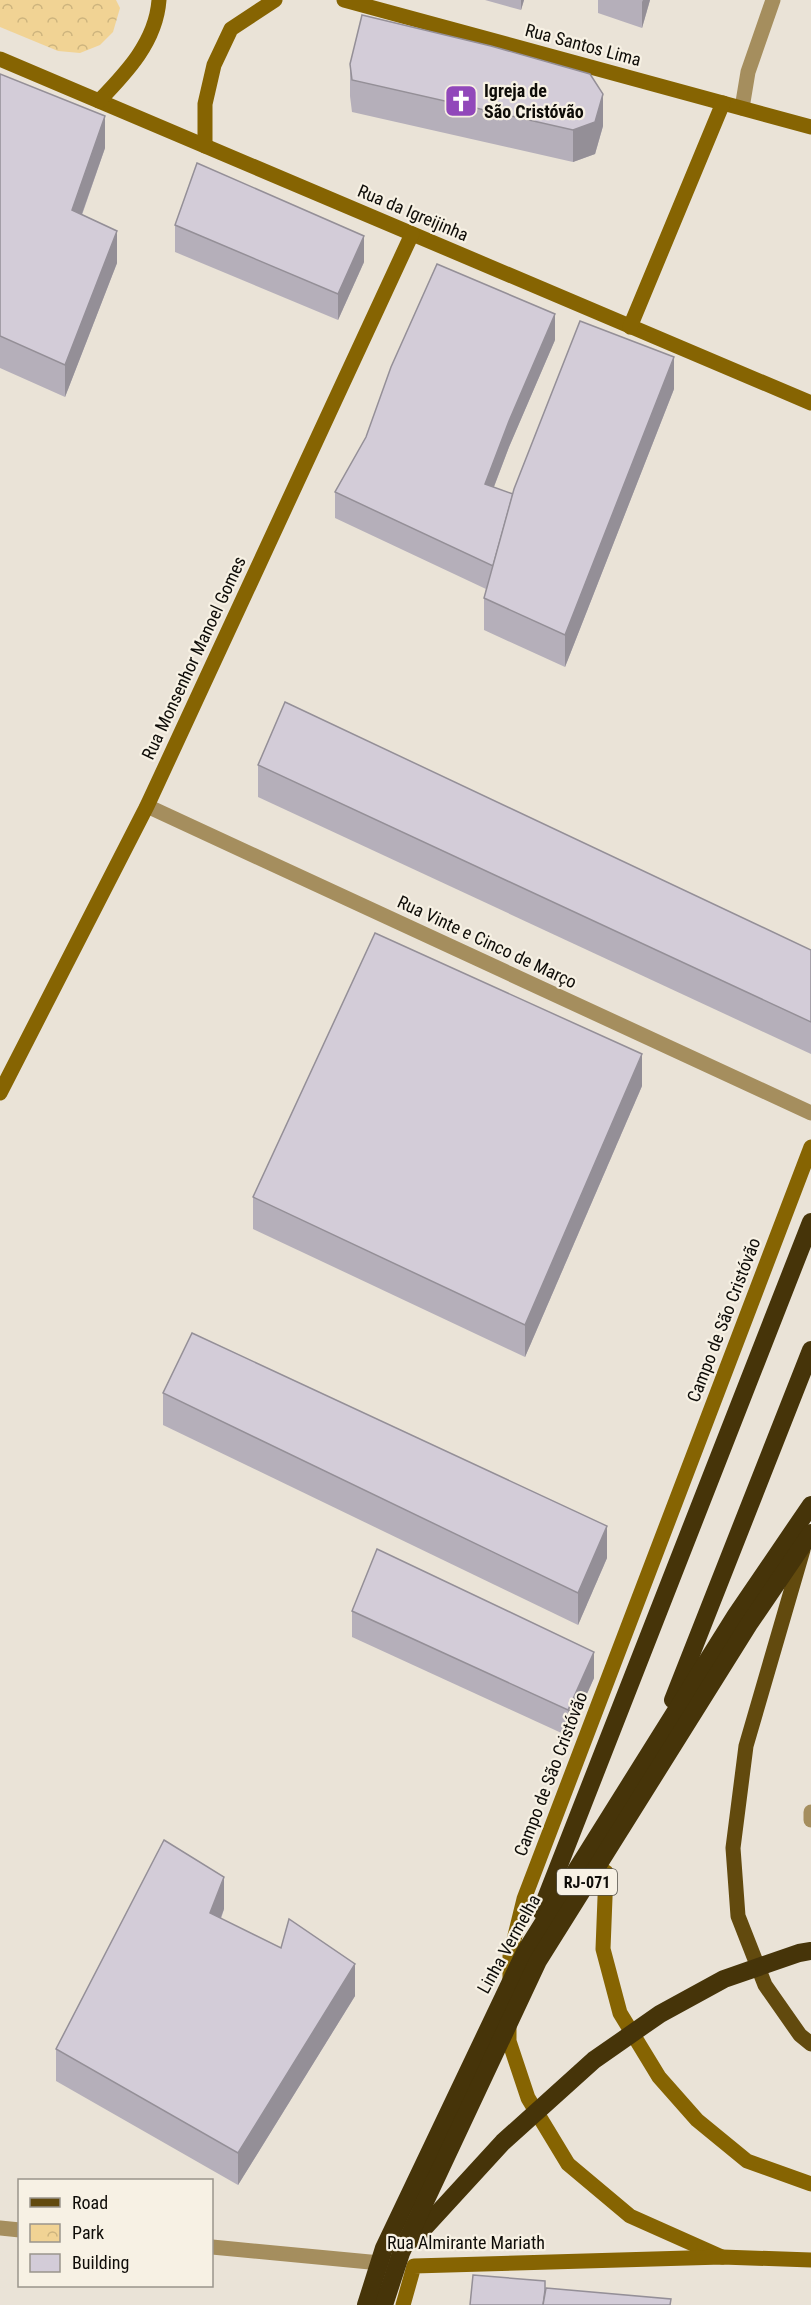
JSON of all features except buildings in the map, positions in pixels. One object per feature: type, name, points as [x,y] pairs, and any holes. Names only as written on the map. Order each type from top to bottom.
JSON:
[{"type":"highway","points":[[525,1952],[811,1222]]},
{"type":"highway","points":[[606,1872],[811,1350]]},
{"type":"highway","name":"Linha Vermelha","points":[[366,2305],[384,2248],[525,1952],[736,1615],[811,1505]]},
{"type":"highway","name":"Linha Vermelha","points":[[384,2305],[408,2259],[538,1961],[748,1624],[811,1533]]},
{"type":"highway","points":[[408,2259],[503,2142],[594,2060],[660,2014],[724,1979],[811,1951]]},
{"type":"main road","points":[[811,1533],[801,1555],[746,1746],[733,1848],[738,1917],[765,1986],[800,2035],[811,2044]]},
{"type":"street","points":[[99,101],[127,72],[147,42],[159,0]]},
{"type":"street","points":[[205,146],[204,104],[214,65],[222,47],[231,29],[275,0]]},
{"type":"street","name":"Rua Santos Lima","points":[[344,0],[811,127]]},
{"type":"street","points":[[742,108],[748,72],[772,0]]},
{"type":"street","name":"Rua da Igreijinha","points":[[0,59],[811,403]]},
{"type":"street","points":[[630,327],[723,103]]},
{"type":"street","name":"Rua Monsenhor Manoel Gomes","points":[[0,1093],[147,806],[412,234]]},
{"type":"street","name":"Rua Vinte e Cinco de Março","points":[[147,806],[811,1113]]},
{"type":"street","name":"Campo de São Cristóvão","points":[[811,1147],[524,1899],[510,1956],[509,2041],[528,2098],[568,2164],[630,2216],[722,2258],[811,2260]]},
{"type":"street","points":[[811,1812],[811,1820]]},
{"type":"street","points":[[606,1872],[603,1949],[620,2013],[659,2077],[697,2120],[747,2161],[811,2184]]},
{"type":"street","points":[[0,2228],[18,2230]]},
{"type":"street","name":"Rua Almirante Mariath","points":[[213,2247],[408,2259],[722,2258]]},
{"type":"street","points":[[403,2305],[408,2259]]},
{"type":"green space","points":[[0,0],[116,0],[120,8],[113,32],[100,45],[80,53],[58,51],[0,27]]},
{"type":"place","name":"Igreja de São Cristóvão","points":[[461,101]]}]
